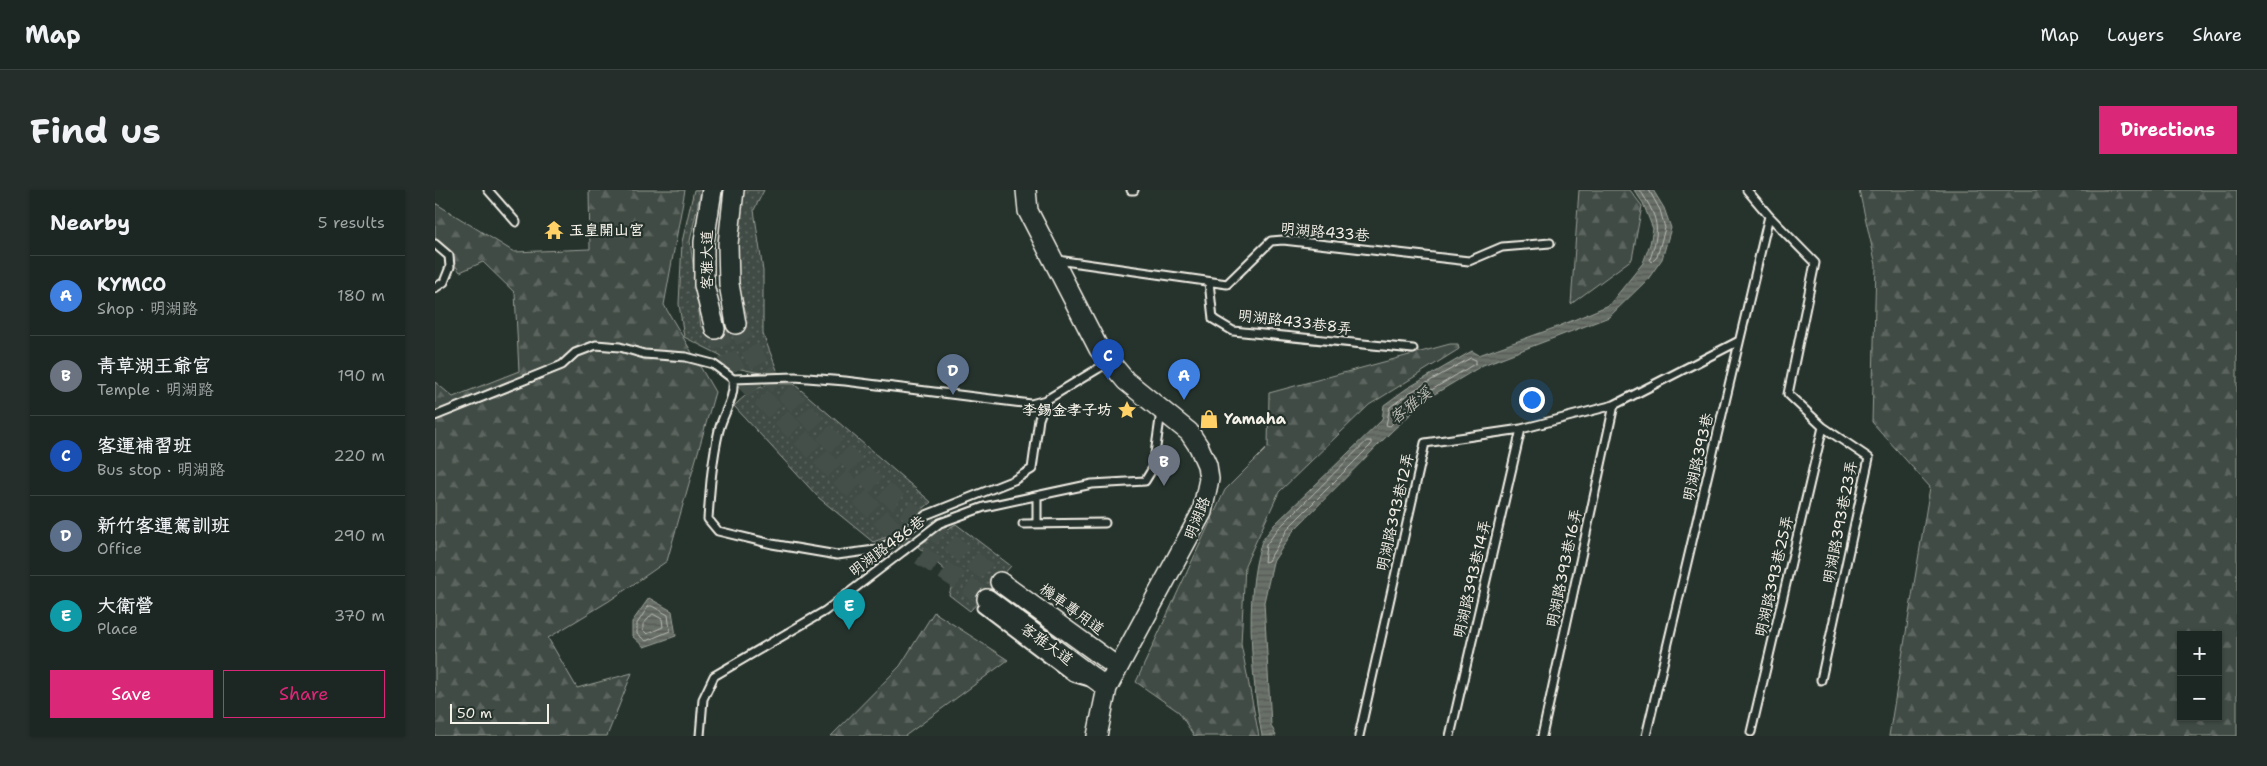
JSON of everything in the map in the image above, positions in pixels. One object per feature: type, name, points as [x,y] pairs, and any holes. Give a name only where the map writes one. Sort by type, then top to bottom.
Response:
[{"type":"main road","name":"客雅大道","points":[[712,190],[704,242],[704,285],[712,330]]},
{"type":"main road","name":"客雅大道","points":[[734,190],[728,244],[729,284],[739,324]]},
{"type":"main road","name":"明湖路","points":[[1026,190],[1028,210],[1051,259],[1099,349],[1127,381],[1189,432],[1199,447],[1207,465],[1208,490],[1202,512],[1107,688],[1097,736]]},
{"type":"main road","name":"客雅大道","points":[[1003,580],[1117,667]]},
{"type":"main road","name":"客雅大道","points":[[984,603],[1107,688]]},
{"type":"lane","points":[[487,190],[516,222]]},
{"type":"lane","points":[[707,190],[697,240],[699,288],[712,330]]},
{"type":"lane","points":[[739,324],[733,244],[740,190]]},
{"type":"lane","points":[[1747,190],[1769,216]]},
{"type":"lane","name":"明湖路393巷","points":[[1646,736],[1769,216]]},
{"type":"lane","name":"明湖路393巷23弄","points":[[1769,216],[1815,263],[1788,394],[1823,427],[1869,458],[1821,680]]},
{"type":"lane","name":"明湖路433巷","points":[[1051,259],[1227,284],[1271,241],[1283,240],[1469,261],[1502,247],[1550,243]]},
{"type":"lane","points":[[435,244],[449,256],[450,267],[444,282],[435,288]]},
{"type":"lane","name":"明湖路433巷8弄","points":[[1209,282],[1213,319],[1233,331],[1413,349]]},
{"type":"lane","name":"明湖路393巷12弄","points":[[1359,736],[1425,443],[1521,429],[1614,405],[1739,341]]},
{"type":"lane","points":[[435,416],[562,365],[575,353],[596,345],[620,347],[644,354],[686,357],[713,364],[733,379],[795,377],[1031,404],[1045,400],[1109,362]]},
{"type":"lane","points":[[733,379],[734,391],[720,428],[711,469],[708,519],[718,531],[772,544],[837,555],[875,550],[893,542],[926,515],[1013,480],[1032,469],[1039,419],[1045,400]]},
{"type":"lane","name":"明湖路393巷16弄","points":[[1542,736],[1614,405]]},
{"type":"lane","name":"明湖路486巷","points":[[700,736],[703,699],[714,676],[825,611],[940,523],[984,507],[1092,484],[1145,481],[1153,468],[1161,409]]},
{"type":"lane","name":"明湖路393巷25弄","points":[[1751,732],[1823,427]]},
{"type":"lane","name":"明湖路393巷14弄","points":[[1450,736],[1521,429]]},
{"type":"lane","points":[[1037,496],[1037,523]]},
{"type":"lane","points":[[1023,524],[1105,523]]},
{"type":"green space","points":[[589,190],[685,190],[664,305],[715,392],[667,561],[609,601],[548,638],[577,688],[632,673],[607,736],[435,736],[435,382],[453,397],[519,371],[515,293],[483,262],[460,272],[435,237],[435,203],[514,252],[590,249]]},
{"type":"green space","points":[[694,190],[701,190],[690,241],[701,327],[747,317],[734,269],[739,211],[744,190],[764,190],[754,210],[763,271],[763,334],[777,370],[760,373],[736,368],[720,355],[684,337],[679,304],[682,242]]},
{"type":"green space","points":[[1579,190],[1630,190],[1642,206],[1632,259],[1571,304]]},
{"type":"green space","points":[[1859,190],[2237,190],[2237,736],[1889,736],[1930,487],[1872,422],[1876,265]]},
{"type":"green space","points":[[1450,344],[1458,344],[1459,349],[1369,405],[1279,492],[1245,565],[1241,644],[1259,736],[1194,736],[1179,712],[1136,682],[1225,490],[1268,447],[1269,393]]},
{"type":"green space","points":[[776,384],[794,384],[931,502],[893,535],[873,542],[819,498],[734,406],[748,394],[761,387]]},
{"type":"green space","points":[[956,524],[1011,566],[970,611],[949,595],[954,578],[917,546]]},
{"type":"green space","points":[[934,612],[1008,660],[905,736],[831,736],[900,666]]},
{"type":"water","name":"客雅溪","points":[[1634,190],[1653,190],[1664,208],[1671,228],[1662,259],[1648,279],[1609,317],[1483,365],[1428,398],[1392,431],[1293,531],[1273,562],[1264,602],[1271,725],[1276,736],[1262,736],[1255,691],[1251,614],[1256,565],[1261,544],[1265,537],[1274,525],[1382,420],[1384,405],[1406,389],[1472,351],[1479,355],[1557,327],[1609,305],[1643,263],[1650,244],[1653,229],[1643,203]]},
{"type":"water","points":[[649,598],[672,611],[676,636],[644,647],[632,636],[632,622]]},
{"type":"tunnel","points":[[736,324],[760,366],[870,480],[1000,582]]},
{"type":"tunnel","points":[[715,329],[736,372],[914,551],[987,599]]},
{"type":"place","name":"玉皇開山宮","points":[[554,230]]},
{"type":"place","name":"客運補習班","points":[[1108,380]]},
{"type":"place","name":"新竹客運駕訓班","points":[[953,395]]},
{"type":"place","name":"KYMCO","points":[[1184,400]]},
{"type":"place","name":"李錫金孝子坊","points":[[1127,410]]},
{"type":"place","name":"Yamaha","points":[[1209,419]]},
{"type":"place","name":"青草湖王爺宮","points":[[1164,486]]},
{"type":"place","name":"大衛營","points":[[849,630]]}]
